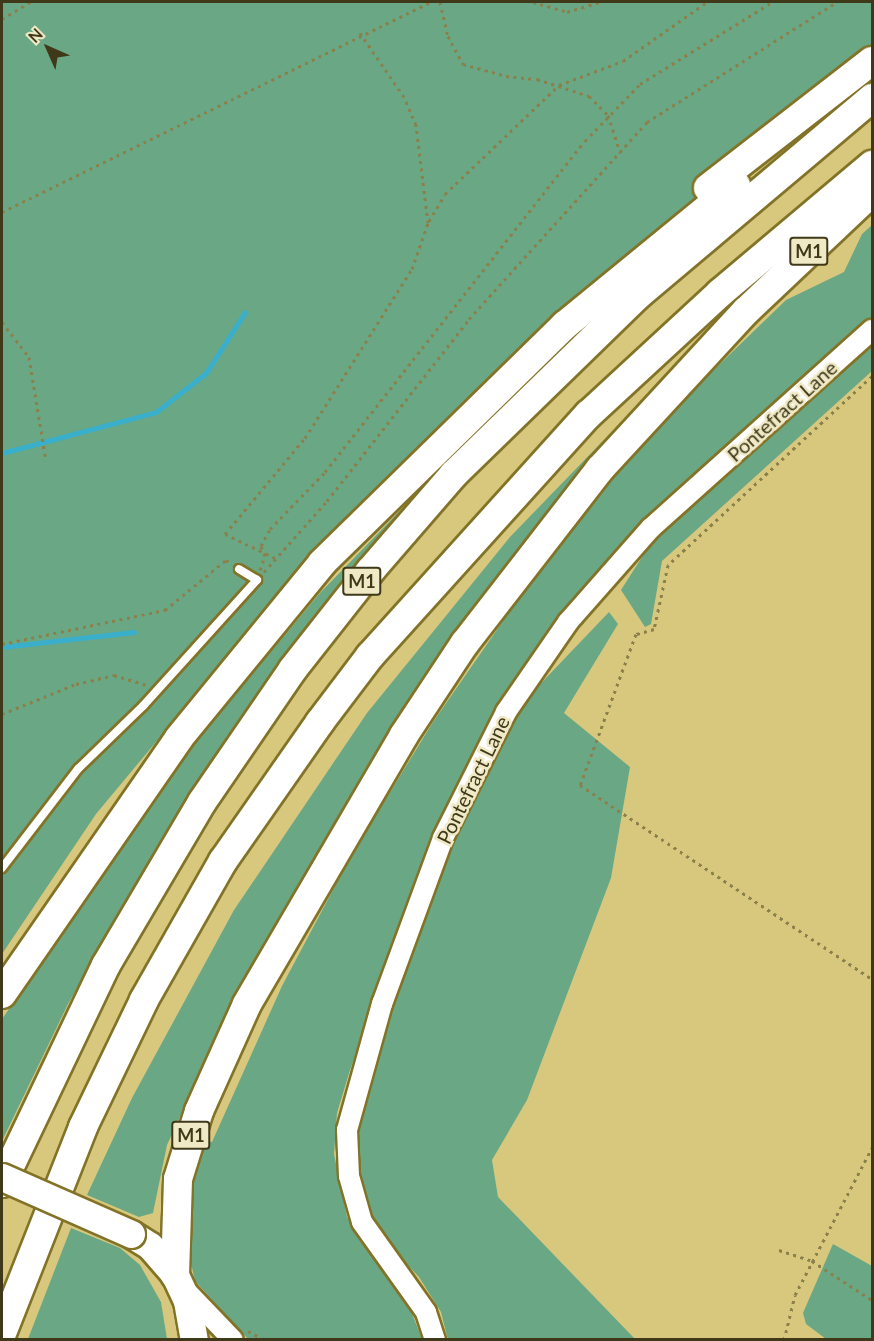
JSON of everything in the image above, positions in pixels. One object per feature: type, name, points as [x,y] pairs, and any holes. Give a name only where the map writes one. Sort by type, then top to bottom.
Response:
[{"type":"highway","name":"M1","points":[[322,563],[330,540],[518,343],[640,237],[873,61]]},
{"type":"highway","name":"M1","points":[[2,994],[179,738],[322,563],[566,325],[873,80]]},
{"type":"highway","name":"M1","points":[[2,1183],[106,965],[202,802],[293,669],[370,571],[454,474],[638,295],[873,98]]},
{"type":"highway","name":"M1","points":[[2,1333],[83,1127],[144,1000],[223,861],[320,723],[370,656],[590,414],[720,292],[873,165]]},
{"type":"highway","name":"M1","points":[[177,1279],[178,1179],[199,1111],[247,1004],[404,735],[479,624],[600,469],[746,311],[873,192]]},
{"type":"highway","points":[[2,1178],[130,1234],[150,1246],[177,1279],[194,1340]]},
{"type":"street","name":"Pontefract Lane","points":[[435,1340],[426,1312],[362,1222],[349,1176],[347,1130],[382,1004],[443,838],[506,712],[568,622],[651,528],[873,330]]},
{"type":"street","points":[[177,1279],[239,1335]]},
{"type":"lane","points":[[2,868],[78,769],[158,690],[257,580],[239,569]]},
{"type":"path","points":[[2,19],[30,2]]},
{"type":"path","points":[[2,212],[195,119],[360,33],[430,2]]},
{"type":"path","points":[[440,2],[448,36],[463,64],[559,85],[589,96],[608,115],[620,153]]},
{"type":"path","points":[[533,2],[567,12],[599,2]]},
{"type":"path","points":[[276,558],[264,556],[225,534],[305,438],[412,269],[428,223],[445,194],[559,85],[623,61],[707,2]]},
{"type":"path","points":[[257,580],[264,556],[261,546],[270,529],[325,472],[423,341],[468,294],[608,115],[640,84],[772,2]]},
{"type":"path","points":[[257,580],[327,501],[469,319],[647,122],[837,2]]},
{"type":"path","points":[[360,33],[404,97],[416,124],[428,223]]},
{"type":"path","points":[[2,322],[29,357],[45,461]]},
{"type":"path","points":[[873,376],[668,565],[654,629],[636,634],[580,785],[873,979]]},
{"type":"path","points":[[2,644],[165,610],[226,560],[239,569]]},
{"type":"path","points":[[2,714],[76,684],[114,675],[132,677],[158,690]]},
{"type":"path","points":[[784,1340],[786,1315],[812,1261],[873,1148]]},
{"type":"path","points":[[779,1250],[812,1261],[873,1300]]},
{"type":"path","points":[[239,1335],[265,1340]]},
{"type":"green space","points":[[2,2],[872,2],[872,62],[599,277],[497,371],[221,664],[96,814],[2,954]]},
{"type":"green space","points":[[872,225],[872,317],[687,482],[591,581],[547,634],[498,706],[436,833],[350,1070],[337,1113],[334,1154],[347,1217],[407,1301],[422,1339],[248,1339],[195,1281],[188,1250],[191,1186],[206,1141],[212,1142],[282,986],[351,856],[433,722],[512,608],[590,507],[664,418],[786,300],[844,272],[862,234]]},
{"type":"green space","points":[[872,340],[872,371],[662,561],[651,624],[645,627],[621,590],[651,543]]},
{"type":"green space","points":[[688,353],[644,407],[232,1004],[167,1145],[153,1213],[139,1217],[87,1195],[132,1098],[234,910],[367,713],[510,537]]},
{"type":"green space","points":[[426,484],[328,600],[177,815],[68,1004],[2,1141],[2,1019],[198,739],[320,593]]},
{"type":"green space","points":[[609,612],[618,624],[564,713],[630,767],[611,878],[527,1100],[492,1160],[498,1197],[635,1339],[448,1340],[441,1312],[419,1277],[378,1234],[359,1195],[354,1112],[449,840],[495,749],[526,699]]},
{"type":"green space","points":[[71,1228],[120,1248],[140,1265],[161,1302],[167,1339],[28,1339]]},
{"type":"green space","points":[[833,1244],[872,1266],[872,1339],[826,1339],[806,1324],[803,1313]]},
{"type":"waterway","points":[[2,453],[156,412],[206,373],[245,312]]},
{"type":"waterway","points":[[2,647],[134,632]]}]
